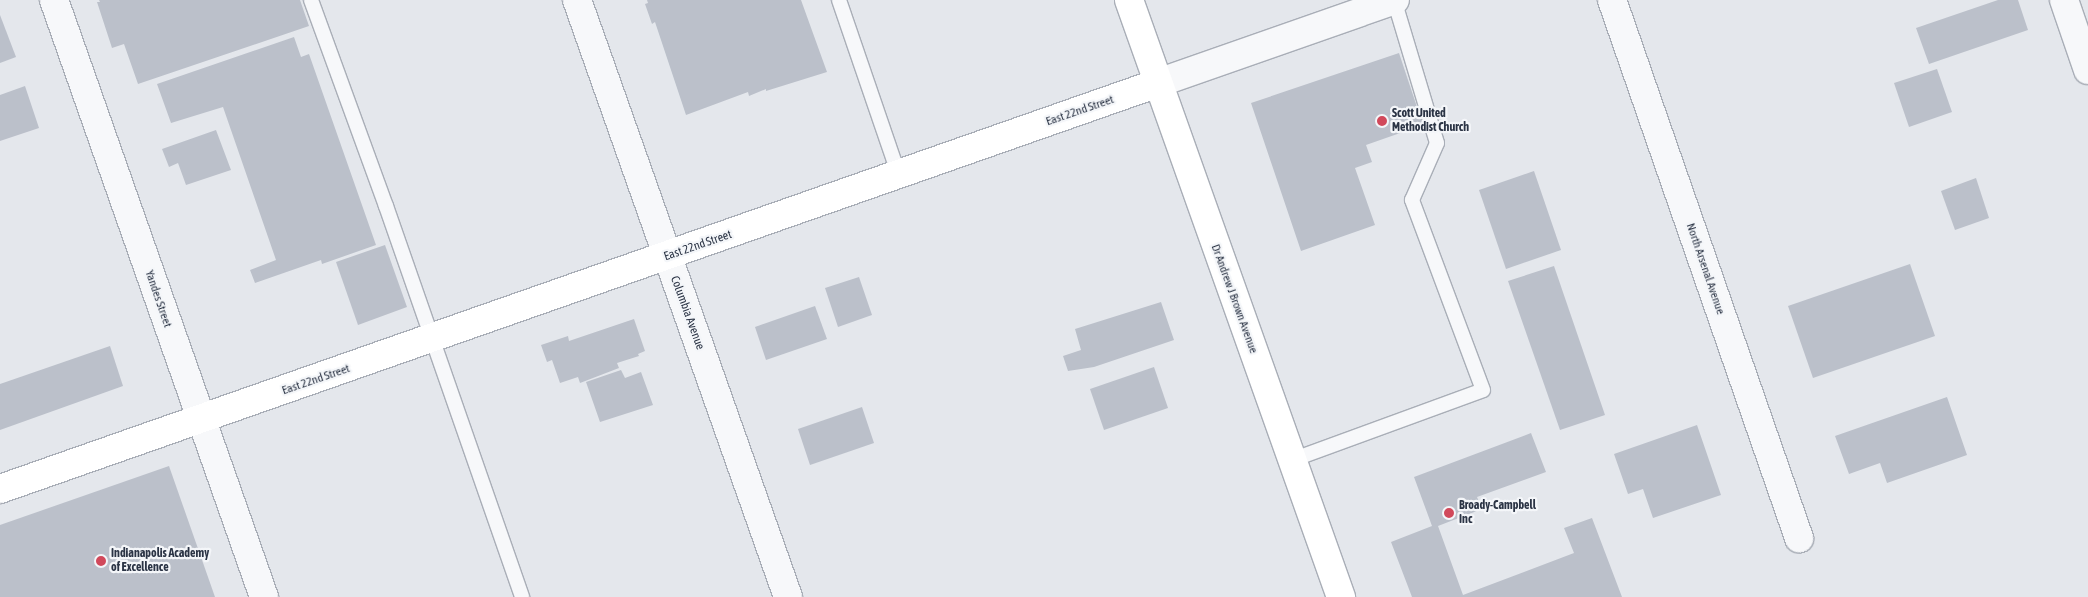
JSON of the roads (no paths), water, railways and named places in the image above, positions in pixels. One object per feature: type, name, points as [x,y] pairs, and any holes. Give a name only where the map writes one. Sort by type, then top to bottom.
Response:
[{"type":"main road","name":"Dr Andrew J Brown Avenue","points":[[1129,0],[1341,597]]},
{"type":"main road","name":"East 22nd Street","points":[[0,489],[667,257],[1158,83]]},
{"type":"street","name":"Yandes Street","points":[[54,0],[264,597]]},
{"type":"street","name":"Columbia Avenue","points":[[577,0],[788,597]]},
{"type":"street","name":"East 22nd Street","points":[[1158,83],[1395,0]]},
{"type":"street","name":"North Arsenal Avenue","points":[[1612,0],[1799,538]]},
{"type":"street","points":[[2064,0],[2088,70]]},
{"type":"lane","points":[[311,0],[522,597]]},
{"type":"lane","points":[[840,0],[899,175]]},
{"type":"lane","points":[[1292,460],[1483,390],[1412,200],[1437,143],[1395,0]]},
{"type":"place","name":"Scott United Methodist Church","points":[[1382,121]]},
{"type":"place","name":"Broady-Campbell Inc","points":[[1449,513]]},
{"type":"place","name":"Indianapolis Academy of Excellence","points":[[101,561]]}]
